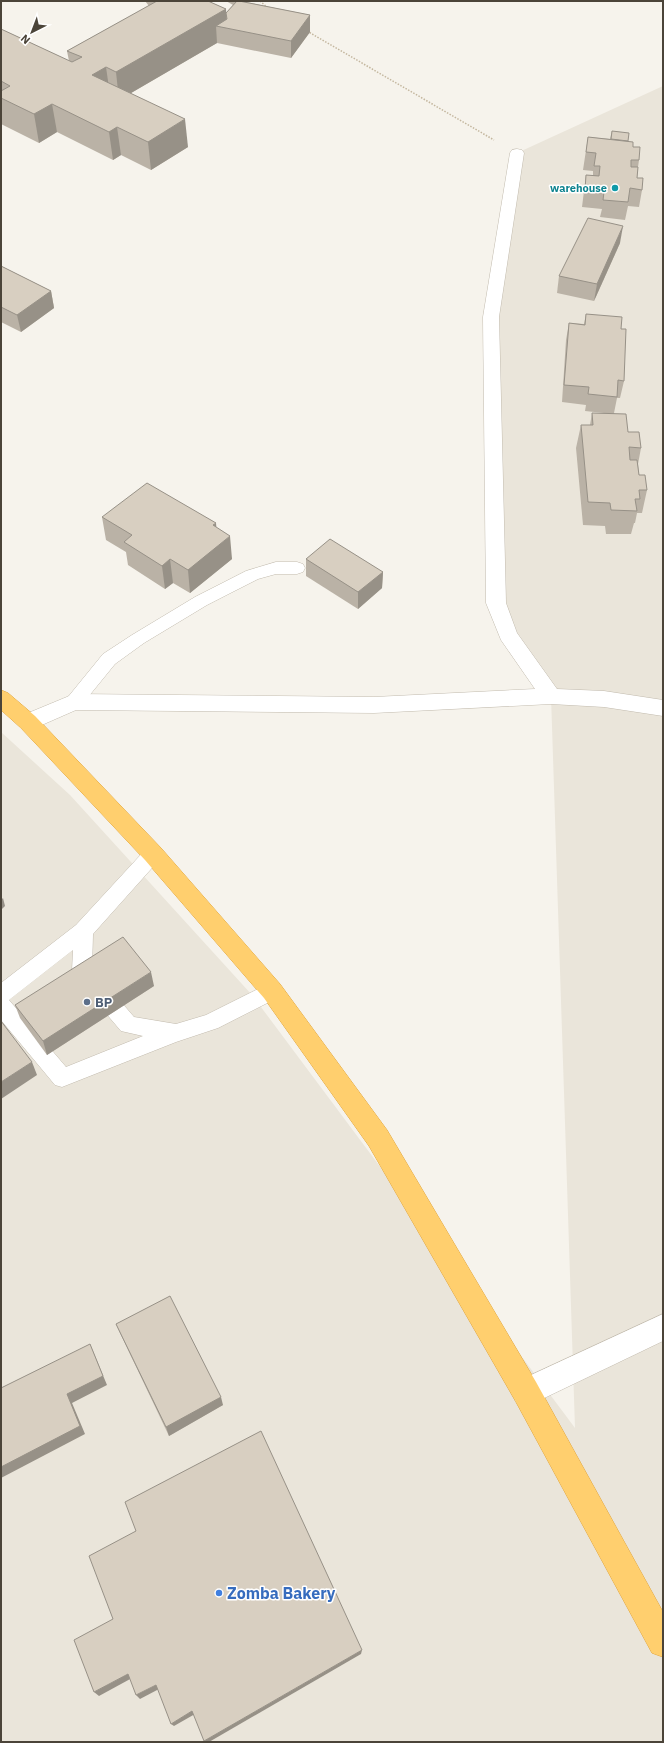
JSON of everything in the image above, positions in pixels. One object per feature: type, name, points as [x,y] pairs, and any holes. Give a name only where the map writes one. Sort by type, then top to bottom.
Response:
[{"type":"highway","points":[[1,698],[28,722],[153,854],[272,991],[378,1138],[526,1392],[663,1642]]},
{"type":"street","points":[[518,153],[491,317],[496,534],[496,603],[508,635],[551,696]]},
{"type":"street","points":[[28,722],[74,702],[374,705],[551,696],[604,700],[663,708]]},
{"type":"street","points":[[526,1392],[663,1327]]},
{"type":"lane","points":[[74,702],[109,659],[138,639],[201,601],[252,575],[276,568],[297,568]]},
{"type":"lane","points":[[1,995],[83,931],[153,854]]},
{"type":"lane","points":[[83,931],[82,971],[128,1025],[176,1032]]},
{"type":"lane","points":[[1,1005],[62,1078],[176,1032],[211,1022],[272,991]]},
{"type":"path","points":[[260,1],[268,7]]},
{"type":"path","points":[[302,28],[396,84],[518,153]]},
{"type":"shaded area","points":[[663,86],[663,1742],[1,1742],[1,732],[70,795],[252,995],[575,1428],[551,696],[502,622],[491,336],[517,153]]},
{"type":"building","points":[[157,1],[208,1],[226,9],[116,72],[106,67],[92,75],[185,119],[148,142],[117,127],[109,132],[52,104],[34,114],[1,98],[1,91],[10,86],[1,81],[1,29],[72,62],[82,57],[67,51]]},
{"type":"building","points":[[237,1],[310,15],[291,41],[216,26],[227,19],[226,13]]},
{"type":"building","points":[[612,131],[629,133],[628,141],[611,139]]},
{"type":"building","points":[[588,137],[633,142],[633,147],[640,147],[639,160],[631,160],[631,167],[638,167],[637,178],[643,178],[642,190],[630,188],[628,202],[603,200],[604,192],[585,190],[586,175],[599,176],[600,166],[594,166],[596,153],[586,152]]},
{"type":"building","points":[[588,218],[623,226],[597,284],[559,276]]},
{"type":"building","points":[[1,266],[51,291],[17,315],[1,307]]},
{"type":"building","points":[[586,314],[622,317],[621,329],[626,329],[624,381],[618,380],[617,397],[588,394],[589,387],[564,385],[569,323],[585,325]]},
{"type":"building","points":[[592,413],[626,414],[628,432],[639,432],[641,448],[629,447],[630,460],[637,460],[639,475],[645,475],[647,490],[639,490],[640,499],[635,499],[637,511],[611,510],[610,503],[588,502],[581,425],[593,425]]},
{"type":"building","points":[[147,483],[216,523],[213,525],[230,536],[188,570],[170,559],[162,566],[124,542],[132,535],[102,517]]},
{"type":"building","points":[[330,539],[383,572],[358,592],[306,559]]},
{"type":"building","name":"BP","points":[[123,937],[151,972],[43,1041],[15,1005]]},
{"type":"building","points":[[1,1021],[32,1062],[1,1082]]},
{"type":"building","points":[[170,1296],[221,1397],[166,1427],[116,1324]]},
{"type":"building","points":[[90,1344],[103,1376],[67,1394],[80,1426],[1,1467],[1,1388]]},
{"type":"building","name":"Zomba Bakery","points":[[261,1431],[362,1650],[204,1741],[192,1711],[171,1724],[156,1685],[136,1695],[128,1674],[94,1692],[74,1640],[113,1619],[89,1556],[136,1531],[125,1502]]},
{"type":"place","name":"warehouse","points":[[615,188]]},
{"type":"place","name":"BP","points":[[87,1002]]},
{"type":"place","name":"Zomba Bakery","points":[[219,1593]]}]
